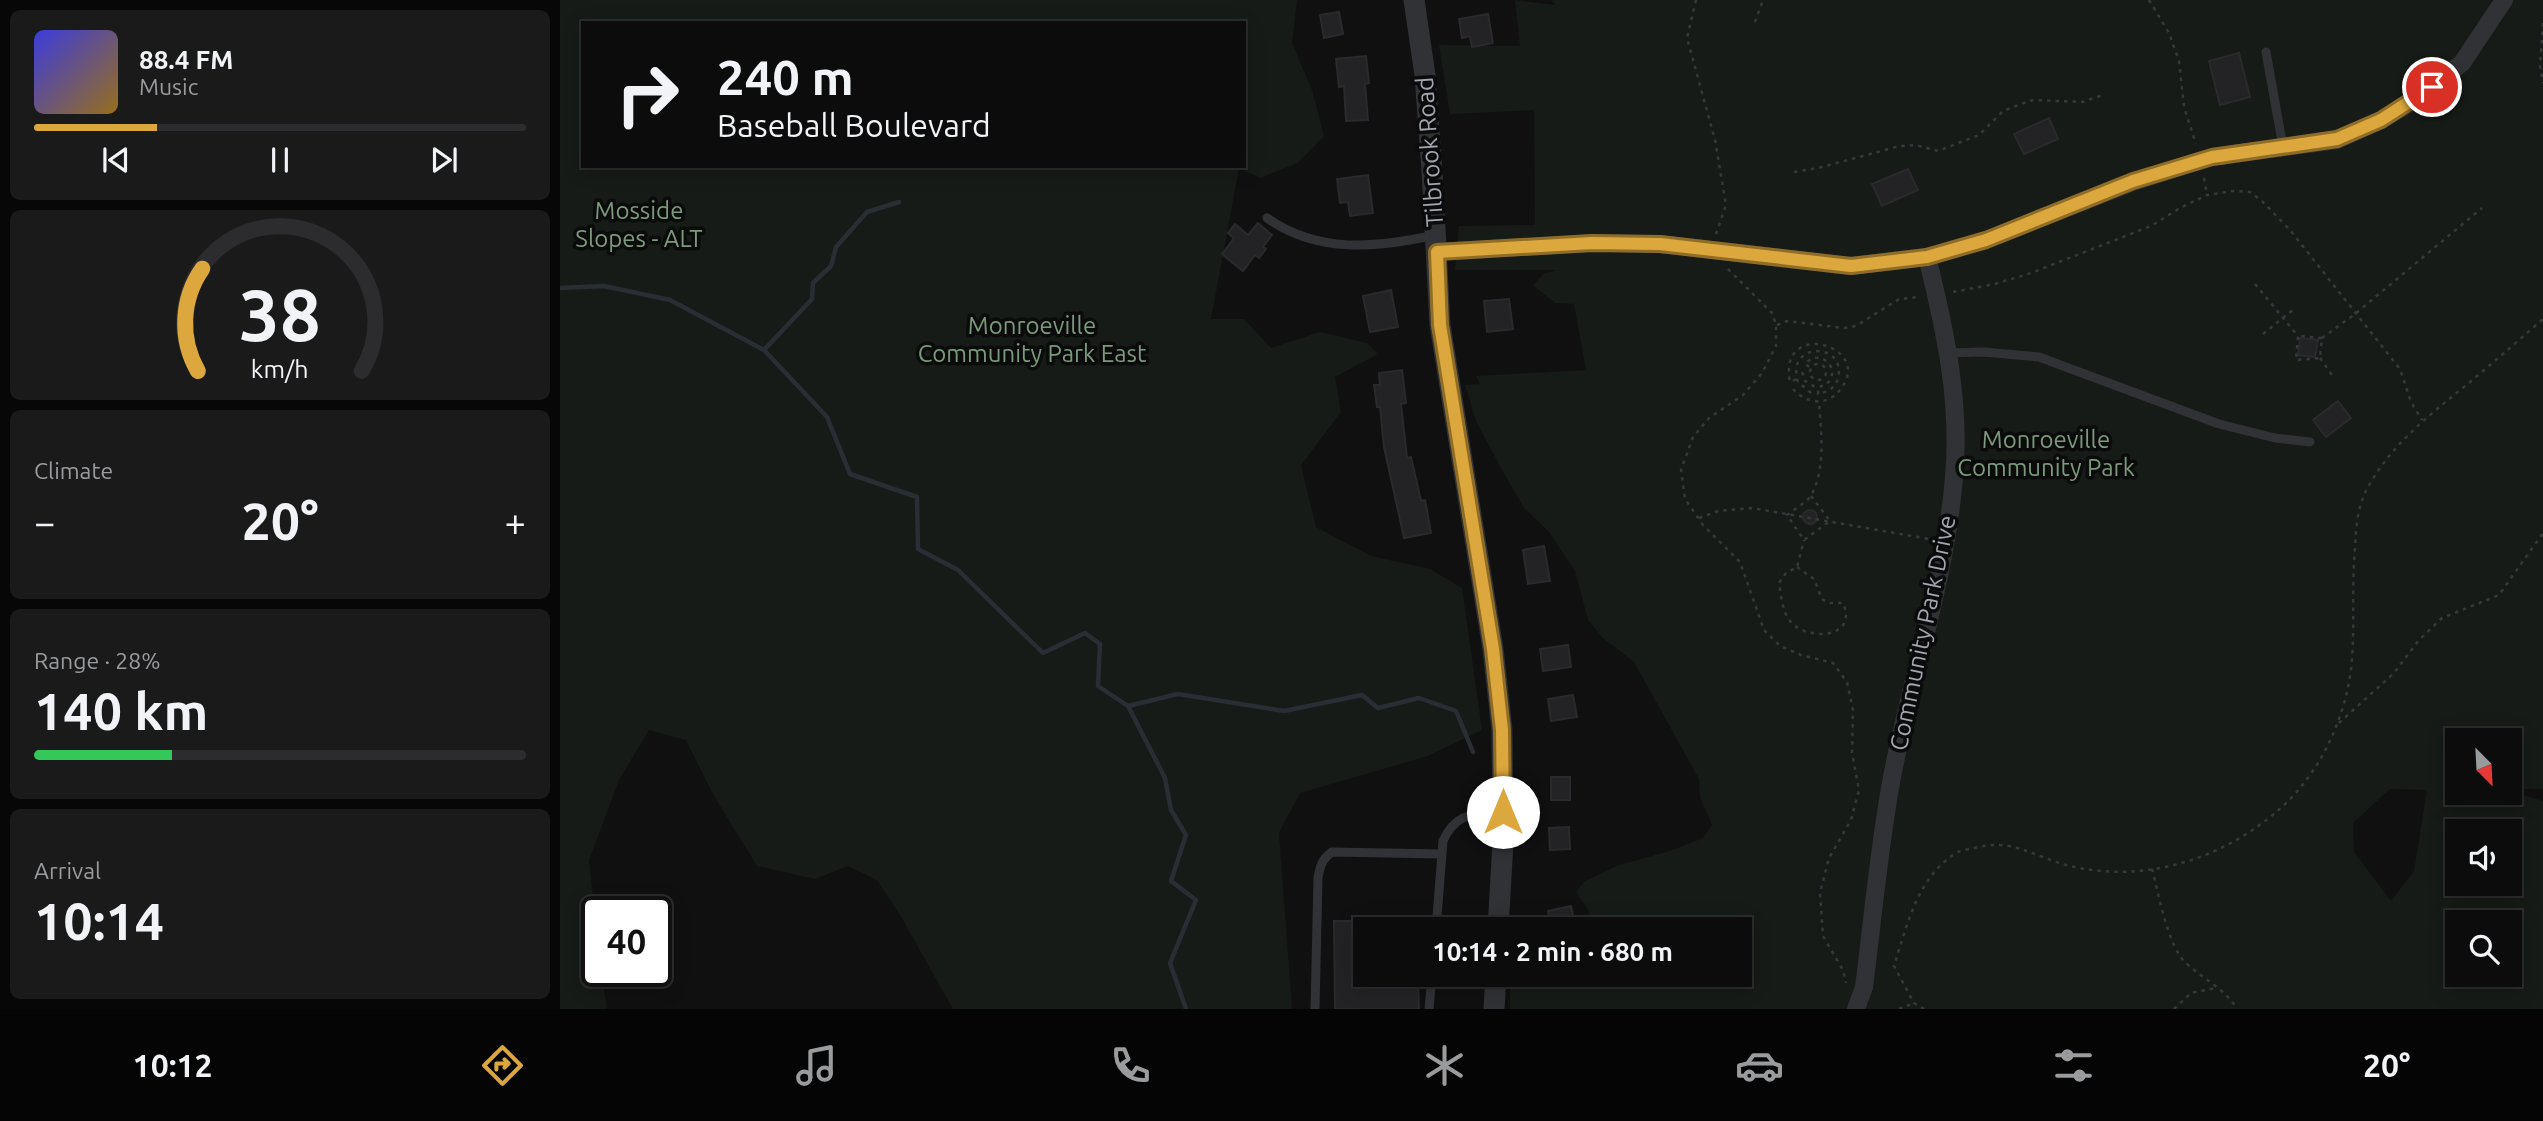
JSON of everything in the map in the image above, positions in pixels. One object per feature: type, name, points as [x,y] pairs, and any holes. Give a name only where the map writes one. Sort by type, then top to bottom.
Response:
[{"type":"street","name":"Tilbrook Road","points":[[1414,0],[1425,75],[1440,325],[1493,649],[1502,730],[1503,812],[1499,917]]},
{"type":"street","points":[[1437,244],[1660,244],[1851,266],[1927,257],[1986,240],[2133,181],[2200,161],[2337,139],[2381,120],[2417,99],[2462,63],[2504,0]]},
{"type":"street","name":"Community Park Drive","points":[[1856,1009],[1864,987],[1892,777],[1946,542],[1955,475],[1954,401],[1948,353],[1927,257]]},
{"type":"street","points":[[1494,1009],[1495,987]]},
{"type":"lane","points":[[2266,52],[2283,147]]},
{"type":"lane","points":[[1267,218],[1282,229],[1321,243],[1437,244]]},
{"type":"lane","points":[[1948,353],[1984,352],[2039,357],[2219,424],[2276,439],[2310,442]]},
{"type":"lane","points":[[1437,917],[1443,841],[1449,828],[1462,817],[1503,812]]},
{"type":"lane","points":[[1315,1009],[1317,915],[1321,865],[1325,857],[1332,852],[1442,854]]},
{"type":"lane","points":[[1429,1008],[1431,987]]},
{"type":"path","points":[[1696,0],[1687,37],[1715,140],[1726,205],[1715,237],[1718,251],[1728,269],[1772,313],[1776,325],[1776,346],[1762,373],[1743,395],[1709,418],[1693,437],[1681,470],[1685,499],[1740,562],[1764,630],[1780,646],[1801,655],[1833,663],[1847,682],[1853,710],[1852,753],[1859,790],[1851,820],[1829,858],[1820,894],[1823,936],[1843,970],[1848,992]]},
{"type":"path","points":[[1755,22],[1763,0]]},
{"type":"path","points":[[2149,0],[2169,33],[2179,61],[2185,107],[2207,195]]},
{"type":"path","points":[[2543,23],[2539,66],[2543,83]]},
{"type":"path","points":[[1794,172],[1900,146],[1916,145],[1938,151],[1979,135],[2003,111],[2021,104],[2033,100],[2082,102],[2103,95]]},
{"type":"path","points":[[1776,325],[1787,321],[1844,328],[1856,326],[1899,299],[1995,284],[2031,274],[2151,226],[2207,195],[2233,191],[2250,192],[2290,230],[2400,369],[2410,402],[2422,421]]},
{"type":"path","points":[[2298,336],[2322,338],[2356,314],[2482,208]]},
{"type":"path","points":[[2255,284],[2298,336],[2296,360],[2320,358]]},
{"type":"path","points":[[2263,334],[2294,309]]},
{"type":"path","points":[[1924,1009],[1914,1003],[1894,966],[1915,902],[1936,870],[1959,852],[1993,843],[2022,848],[2066,864],[2116,873],[2152,869],[2211,854],[2249,835],[2286,804],[2315,768],[2339,723],[2351,670],[2357,519],[2366,491],[2395,447],[2543,319]]},
{"type":"path","points":[[2322,338],[2320,358],[2334,379]]},
{"type":"path","points":[[1793,389],[1805,399],[1819,401],[1837,394],[1846,380],[1845,363],[1836,350],[1821,343],[1805,346],[1792,357],[1788,373],[1790,382],[1797,379]]},
{"type":"path","points":[[1811,393],[1802,388],[1796,369],[1802,357],[1814,351],[1828,353],[1837,362],[1839,376],[1833,388],[1827,392],[1818,394],[1818,387]]},
{"type":"path","points":[[1802,372],[1805,381],[1818,387],[1830,380],[1832,369],[1826,359],[1820,357],[1809,360],[1805,364],[1811,368]]},
{"type":"path","points":[[1814,365],[1822,365],[1825,376],[1814,379],[1811,368],[1814,365]]},
{"type":"path","points":[[1787,515],[1811,496],[1821,453],[1819,401]]},
{"type":"path","points":[[1811,496],[1830,521]]},
{"type":"path","points":[[1699,518],[1718,511],[1752,508],[1946,542]]},
{"type":"path","points":[[1787,515],[1804,540]]},
{"type":"path","points":[[1797,567],[1814,579],[1822,599],[1829,603],[1843,603],[1847,612],[1846,622],[1838,630],[1830,634],[1795,627],[1787,618],[1779,583],[1786,573],[1797,567],[1804,540],[1830,521]]},
{"type":"path","points":[[2339,723],[2394,673],[2419,640],[2442,618],[2499,595],[2543,533]]},
{"type":"path","points":[[2152,869],[2168,929],[2182,959],[2230,996],[2237,1009]]},
{"type":"path","points":[[2174,1009],[2190,993],[2218,988]]},
{"type":"path","points":[[1899,1009],[1914,1003]]},
{"type":"green space","points":[[560,0],[1297,0],[1292,43],[1312,90],[1324,136],[1298,163],[1260,178],[1239,168],[1211,319],[1244,319],[1271,348],[1320,332],[1367,343],[1378,354],[1335,377],[1341,412],[1301,465],[1316,527],[1371,556],[1430,569],[1462,588],[1482,730],[1428,756],[1300,793],[1279,833],[1292,1009],[953,1009],[877,880],[848,866],[815,879],[757,866],[714,796],[686,740],[649,730],[619,780],[589,860],[593,896],[581,896],[581,987],[604,987],[607,1009],[560,1009]]},
{"type":"green space","name":"Monroeville Community Park","points":[[1515,0],[1555,5],[1551,0],[2543,0],[2543,789],[2522,789],[2522,728],[2445,728],[2445,805],[2522,805],[2522,795],[2543,801],[2543,1009],[1510,1009],[1510,987],[1752,987],[1752,917],[1589,917],[1589,911],[1576,892],[1585,881],[1619,865],[1670,851],[1703,838],[1712,825],[1700,797],[1699,779],[1634,662],[1603,638],[1588,620],[1575,571],[1549,532],[1524,508],[1476,421],[1465,385],[1480,384],[1476,376],[1586,370],[1574,304],[1555,303],[1533,285],[1544,274],[1556,270],[1455,270],[1459,226],[1535,225],[1534,110],[1450,114],[1439,45],[1520,46]],"holes":[[[2390,789],[2427,790],[2414,871],[2391,901],[2354,852],[2353,823]]]},
{"type":"building","points":[[1339,12],[1343,34],[1324,38],[1320,15]]},
{"type":"building","points":[[1488,14],[1493,43],[1472,47],[1470,36],[1462,38],[1459,19]]},
{"type":"building","points":[[2239,53],[2250,97],[2220,105],[2209,61]]},
{"type":"building","points":[[1366,56],[1369,83],[1365,84],[1368,120],[1346,121],[1344,86],[1339,87],[1336,59]]},
{"type":"building","points":[[2049,118],[2058,139],[2024,154],[2014,134]]},
{"type":"building","points":[[1908,169],[1918,190],[1882,206],[1872,184]]},
{"type":"building","points":[[1368,175],[1373,213],[1350,216],[1348,202],[1340,203],[1337,179]]},
{"type":"building","points":[[1258,223],[1272,235],[1259,258],[1255,255],[1243,271],[1222,254],[1234,238],[1228,233],[1235,224],[1248,235]]},
{"type":"building","points":[[1391,290],[1398,327],[1370,332],[1363,296]]},
{"type":"building","points":[[1509,299],[1513,329],[1487,332],[1484,301]]},
{"type":"building","points":[[2300,338],[2318,340],[2315,357],[2298,355]]},
{"type":"building","points":[[1402,370],[1406,403],[1401,404],[1407,458],[1411,457],[1421,501],[1425,500],[1431,533],[1404,538],[1384,447],[1380,407],[1377,407],[1374,385],[1380,385],[1379,373]]},
{"type":"building","points":[[2338,401],[2351,418],[2326,437],[2313,420]]},
{"type":"building","points":[[1810,510],[1815,512],[1815,522],[1810,524],[1805,522],[1803,517],[1805,512]]},
{"type":"building","points":[[1544,546],[1550,581],[1528,584],[1523,550]]},
{"type":"building","points":[[1568,645],[1571,667],[1543,671],[1540,649]]},
{"type":"building","points":[[1573,695],[1577,717],[1551,721],[1548,699]]},
{"type":"building","points":[[1551,777],[1570,777],[1570,800],[1551,800]]},
{"type":"building","points":[[1569,827],[1570,849],[1550,850],[1549,828]]},
{"type":"building","points":[[1571,906],[1573,917],[1549,917],[1548,911]]},
{"type":"building","points":[[1334,921],[1353,921],[1353,987],[1418,987],[1419,1009],[1335,1009]]},
{"type":"waterway","points":[[764,350],[812,299],[813,283],[831,266],[836,247],[867,212],[899,202]]},
{"type":"waterway","points":[[560,288],[604,286],[670,300],[764,350],[827,417],[850,474],[917,497],[918,549],[958,570],[1043,653],[1085,633],[1100,644],[1098,686],[1128,706],[1165,778],[1171,810],[1186,835],[1171,881],[1196,900],[1170,963],[1186,1009]]},
{"type":"waterway","points":[[1128,706],[1178,694],[1284,711],[1362,695],[1378,708],[1419,698],[1456,711],[1473,752]]},
{"type":"route","points":[[1503,812],[1502,730],[1493,649],[1440,325],[1437,252],[1592,243],[1660,244],[1851,266],[1927,257],[1986,240],[2133,181],[2212,157],[2337,139],[2381,120],[2432,87]]},
{"type":"park label","name":"Mosside Slopes - ALT","points":[[639,225]]},
{"type":"park label","name":"Monroeville Community Park East","points":[[1032,340]]}]
